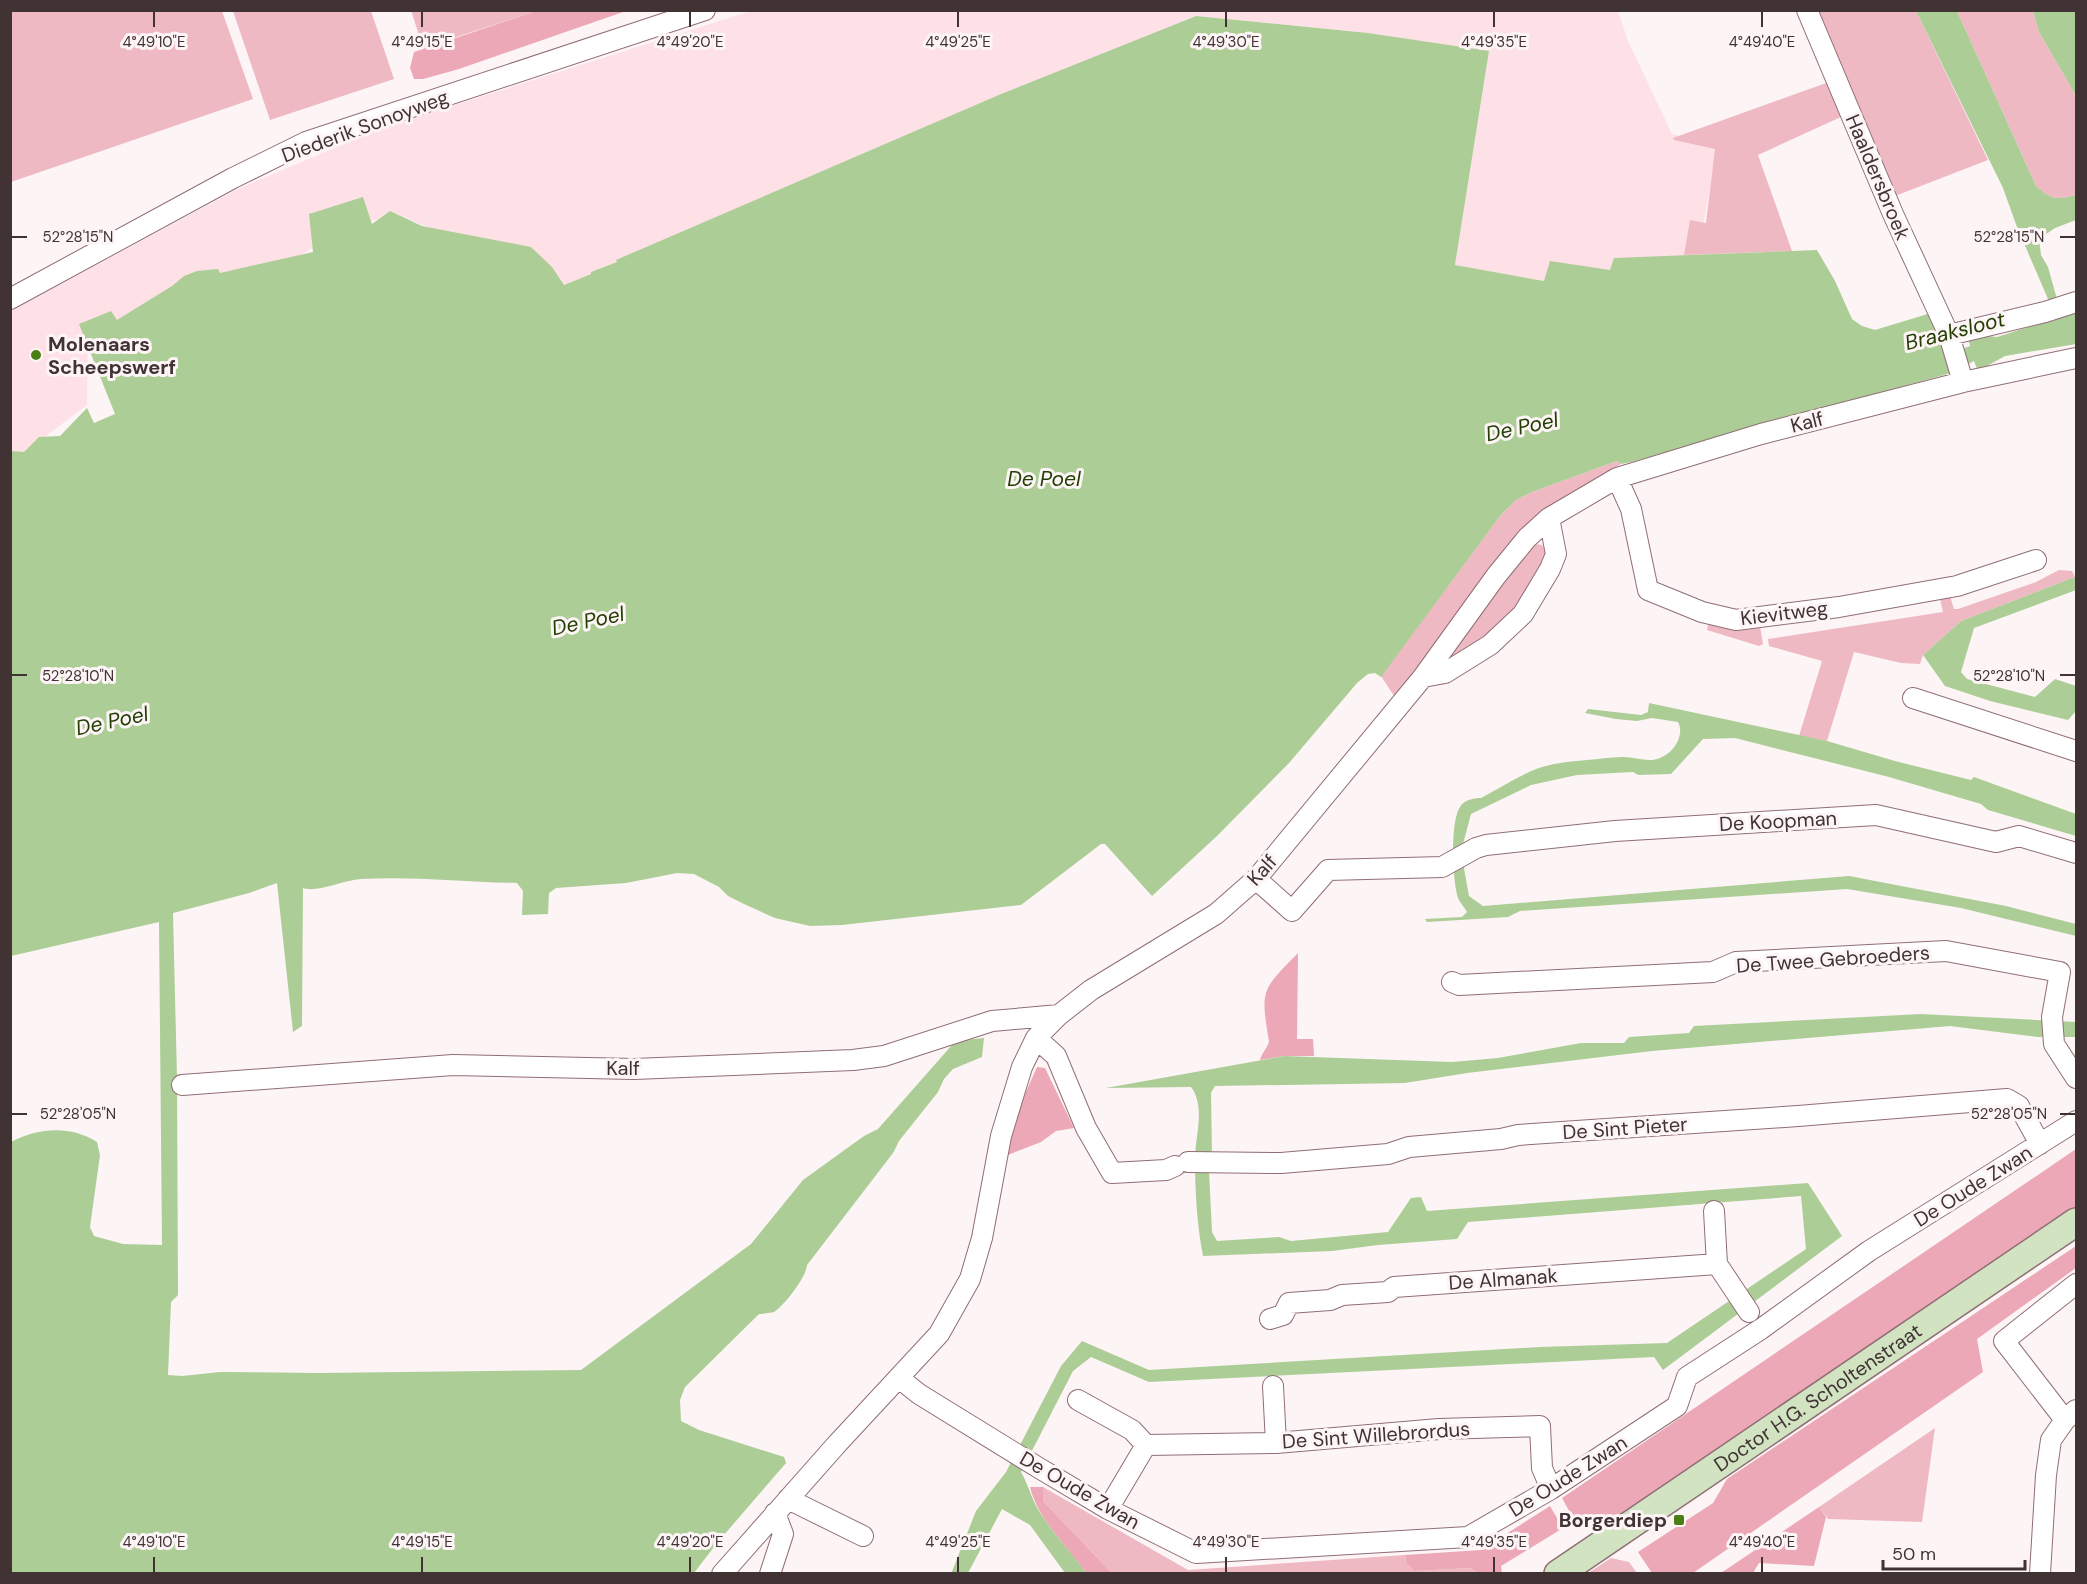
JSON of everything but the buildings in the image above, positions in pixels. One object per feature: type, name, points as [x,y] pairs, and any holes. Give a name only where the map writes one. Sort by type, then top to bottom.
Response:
[{"type":"main road","name":"Doctor H.G. Scholtenstraat","points":[[1558,1574],[2076,1222]]},
{"type":"street","name":"Diederik Sonoyweg","points":[[10,299],[233,178],[306,142],[705,10]]},
{"type":"street","name":"Haaldersbroek","points":[[1807,10],[1893,214],[1950,339],[1962,378]]},
{"type":"street","points":[[1950,339],[2061,307]]},
{"type":"street","name":"Kalf","points":[[722,1574],[781,1506],[939,1334],[970,1279],[982,1238],[1001,1136],[1022,1067],[1036,1038],[1059,1015],[1091,990],[1216,914],[1256,879],[1423,677],[1496,576],[1527,538],[1549,518],[1617,478],[1761,434],[1962,378],[2076,358]]},
{"type":"street","name":"Kievitweg","points":[[1617,478],[1638,535],[1648,590],[1702,612],[1736,620],[1839,607],[1957,586],[2036,560]]},
{"type":"street","points":[[1423,677],[1445,673],[1490,645],[1523,614],[1550,569],[1556,554],[1549,518]]},
{"type":"street","points":[[1913,698],[2076,751]]},
{"type":"street","name":"De Koopman","points":[[1256,879],[1292,911],[1328,870],[1442,867],[1486,845],[1615,831],[1876,815],[1996,842],[2019,836],[2076,853]]},
{"type":"street","name":"De Twee Gebroeders","points":[[1452,982],[1459,985],[1499,984],[1713,972],[1736,962],[1946,951],[2060,972],[2052,1017],[2055,1044],[2076,1078]]},
{"type":"street","name":"Kalf","points":[[182,1085],[453,1065],[634,1069],[853,1060],[884,1056],[992,1021],[1059,1015]]},
{"type":"street","name":"De Sint Pieter","points":[[1036,1038],[1056,1056],[1086,1128],[1112,1173],[1166,1170],[1181,1164],[1281,1163],[1388,1154],[1409,1147],[1500,1139],[1518,1135],[2007,1100],[2019,1106],[2040,1144]]},
{"type":"street","name":"De Oude Zwan","points":[[899,1378],[919,1394],[1108,1509],[1196,1553],[1468,1537],[1551,1489],[1677,1406],[1687,1377],[1761,1329],[1869,1251],[2076,1120]]},
{"type":"street","points":[[1714,1211],[1717,1264],[1749,1312]]},
{"type":"street","name":"De Almanak","points":[[1270,1319],[1283,1315],[1289,1303],[1330,1300],[1342,1295],[1388,1292],[1394,1287],[1717,1264]]},
{"type":"street","points":[[2040,1574],[2046,1475],[2051,1440],[2071,1415],[2004,1341],[2076,1284]]},
{"type":"street","points":[[1273,1386],[1276,1443]]},
{"type":"street","points":[[1078,1400],[1132,1430],[1146,1445],[1108,1509]]},
{"type":"street","name":"De Sint Willebrordus","points":[[1146,1445],[1276,1443],[1439,1429],[1540,1426],[1542,1468],[1551,1489]]},
{"type":"street","points":[[770,1574],[783,1534],[781,1506],[863,1536]]},
{"type":"shaded area","points":[[411,10],[536,11],[423,48]]},
{"type":"shaded area","points":[[10,11],[222,11],[253,99],[11,182]]},
{"type":"shaded area","points":[[233,11],[371,11],[394,79],[270,120]]},
{"type":"shaded area","points":[[536,11],[626,11],[459,69],[423,79],[414,79],[410,68],[414,52]]},
{"type":"shaded area","points":[[751,11],[1618,11],[1628,41],[1672,134],[1717,147],[1690,302],[1544,281],[1455,265],[1489,52],[1368,33],[1196,16],[1001,94],[563,285],[390,211],[376,220],[347,224],[300,256],[88,336],[87,405],[11,462],[11,311],[240,188],[382,128]]},
{"type":"shaded area","points":[[1814,11],[1916,11],[1988,160],[1895,196]]},
{"type":"shaded area","points":[[1957,11],[2033,11],[2039,32],[2076,96],[2076,195],[2054,198],[2036,186]]},
{"type":"shaded area","points":[[1829,82],[1843,116],[1758,155],[1792,251],[1684,255],[1690,220],[1706,223],[1715,149],[1673,138]]},
{"type":"shaded area","points":[[1617,461],[1621,464],[1585,487],[1396,699],[1381,676],[1500,516],[1516,500],[1532,492]]},
{"type":"shaded area","points":[[1535,544],[1542,545],[1549,555],[1513,612],[1479,644],[1437,665],[1526,547]]},
{"type":"shaded area","points":[[2059,570],[2072,571],[2075,577],[1961,621],[1923,655],[1920,664],[1901,663],[1854,652],[1827,741],[1799,736],[1822,661],[1769,646],[1768,639],[1943,612],[1940,599],[1950,596],[1954,609],[1958,609],[2036,582]]},
{"type":"shaded area","points":[[1709,621],[1760,626],[1763,644],[1759,646],[1707,630]]},
{"type":"shaded area","points":[[1298,953],[1297,1039],[1313,1039],[1314,1056],[1284,1056],[1260,1060],[1269,1041],[1265,1011],[1267,991],[1277,975]]},
{"type":"shaded area","points":[[1037,1067],[1045,1068],[1074,1128],[1056,1131],[1041,1142],[1008,1155],[1017,1112]]},
{"type":"shaded area","points":[[2076,1149],[2076,1207],[1611,1524],[1578,1527],[1562,1498]]},
{"type":"shaded area","points":[[2076,1246],[2076,1268],[1977,1339],[1983,1372],[1693,1573],[1652,1573],[1638,1552],[1713,1503],[1727,1479]]},
{"type":"shaded area","points":[[1935,1428],[1922,1522],[1828,1519],[1819,1507]]},
{"type":"shaded area","points":[[1030,1487],[1043,1487],[1043,1501],[1112,1573],[1086,1573],[1046,1522]]},
{"type":"shaded area","points":[[1043,1487],[1188,1570],[1405,1555],[1406,1563],[1414,1571],[1471,1568],[1478,1573],[1112,1573],[1043,1501]]},
{"type":"shaded area","points":[[1550,1506],[1563,1528],[1501,1566],[1502,1573],[1478,1573],[1471,1568],[1414,1571],[1406,1563],[1405,1555],[1481,1550]]},
{"type":"shaded area","points":[[1819,1507],[1826,1517],[1814,1566],[1759,1563],[1753,1573],[1721,1573]]},
{"type":"shaded area","points":[[1611,1558],[1629,1562],[1637,1573],[1588,1573]]},
{"type":"water","name":"De Poel","points":[[1916,11],[1957,11],[2036,186],[2054,198],[2076,195],[2076,220],[2055,228],[2039,239],[2041,255],[2048,267],[2062,317],[2076,312],[2076,344],[2005,356],[1977,369],[1974,361],[1951,373],[1631,462],[1621,464],[1617,461],[1516,500],[1500,516],[1381,677],[1375,673],[1368,674],[1357,683],[1289,763],[1217,836],[1152,896],[1105,844],[1101,844],[1021,905],[842,925],[810,926],[775,918],[728,896],[719,887],[694,874],[677,873],[626,883],[556,888],[549,893],[548,914],[522,915],[523,891],[517,883],[380,878],[354,880],[323,888],[303,888],[302,1026],[293,1032],[277,883],[249,893],[173,913],[177,1078],[178,1295],[171,1302],[168,1375],[182,1376],[220,1372],[581,1370],[751,1244],[803,1180],[864,1136],[878,1129],[952,1045],[965,1040],[984,1038],[982,1057],[953,1069],[944,1079],[938,1092],[807,1265],[803,1276],[789,1297],[774,1312],[759,1314],[685,1387],[680,1400],[681,1421],[699,1430],[784,1457],[786,1463],[694,1573],[11,1574],[11,1142],[21,1137],[54,1130],[76,1133],[97,1142],[100,1155],[90,1227],[94,1236],[123,1244],[162,1245],[159,922],[11,956],[11,451],[24,452],[39,437],[60,436],[87,408],[94,423],[115,414],[79,324],[111,311],[117,320],[184,276],[197,271],[218,269],[220,273],[313,252],[309,214],[363,197],[372,224],[390,211],[422,226],[531,247],[552,267],[564,285],[617,262],[616,260],[1001,94],[1196,16],[1368,33],[1489,51],[1455,265],[1544,281],[1550,261],[1610,270],[1614,258],[1817,250],[1835,281],[1852,319],[1862,326],[1875,330],[1931,313],[1962,349],[1970,346],[1968,338],[1978,335],[1997,337],[2054,319],[2054,313],[2003,188]]},
{"type":"water","points":[[2033,11],[2076,11],[2076,96],[2039,32]]},
{"type":"water","points":[[2075,577],[2076,590],[1974,628],[1961,672],[1967,679],[2035,697],[2055,679],[2076,686],[2076,711],[2068,720],[1990,701],[1945,686],[1923,655],[1961,621]]},
{"type":"water","points":[[1649,703],[1827,741],[1971,780],[1974,777],[2076,814],[2076,836],[1988,810],[1981,804],[1889,777],[1735,738],[1703,739],[1671,774],[1638,775],[1633,772],[1577,775],[1531,785],[1471,814],[1463,844],[1463,863],[1469,896],[1483,906],[1849,876],[2006,906],[2076,924],[2076,936],[1961,908],[1847,889],[1520,911],[1508,917],[1427,922],[1425,919],[1462,917],[1467,912],[1457,892],[1453,839],[1457,814],[1464,803],[1481,798],[1527,773],[1547,766],[1616,757],[1653,760],[1665,756],[1674,748],[1679,738],[1678,722],[1652,718],[1637,721],[1616,719],[1585,713],[1588,709],[1641,715],[1648,712]]},
{"type":"water","points":[[1921,1014],[2076,1022],[2076,1037],[2038,1037],[1950,1026],[1652,1051],[1467,1073],[1405,1083],[1215,1086],[1211,1093],[1212,1158],[1209,1171],[1212,1232],[1217,1241],[1279,1237],[1291,1241],[1388,1232],[1411,1198],[1421,1197],[1427,1211],[1808,1183],[1842,1236],[1663,1370],[1654,1357],[1149,1382],[1091,1357],[1073,1371],[1021,1472],[1041,1514],[1086,1573],[1065,1573],[1030,1525],[1002,1509],[968,1573],[951,1574],[976,1511],[1006,1472],[1061,1366],[1082,1341],[1149,1370],[1539,1347],[1667,1343],[1806,1249],[1801,1196],[1468,1222],[1457,1239],[1332,1251],[1203,1256],[1195,1183],[1199,1113],[1198,1103],[1191,1087],[1106,1088],[1284,1056],[1452,1062],[1498,1058],[1581,1043],[1624,1043],[1629,1037],[1689,1033],[1694,1026]]},
{"type":"place","name":"Molenaars Scheepswerf","points":[[36,355]]},
{"type":"place","name":"Borgerdiep","points":[[1679,1520]]},
{"type":"water label","name":"Braaksloot","points":[[1955,331]]}]
